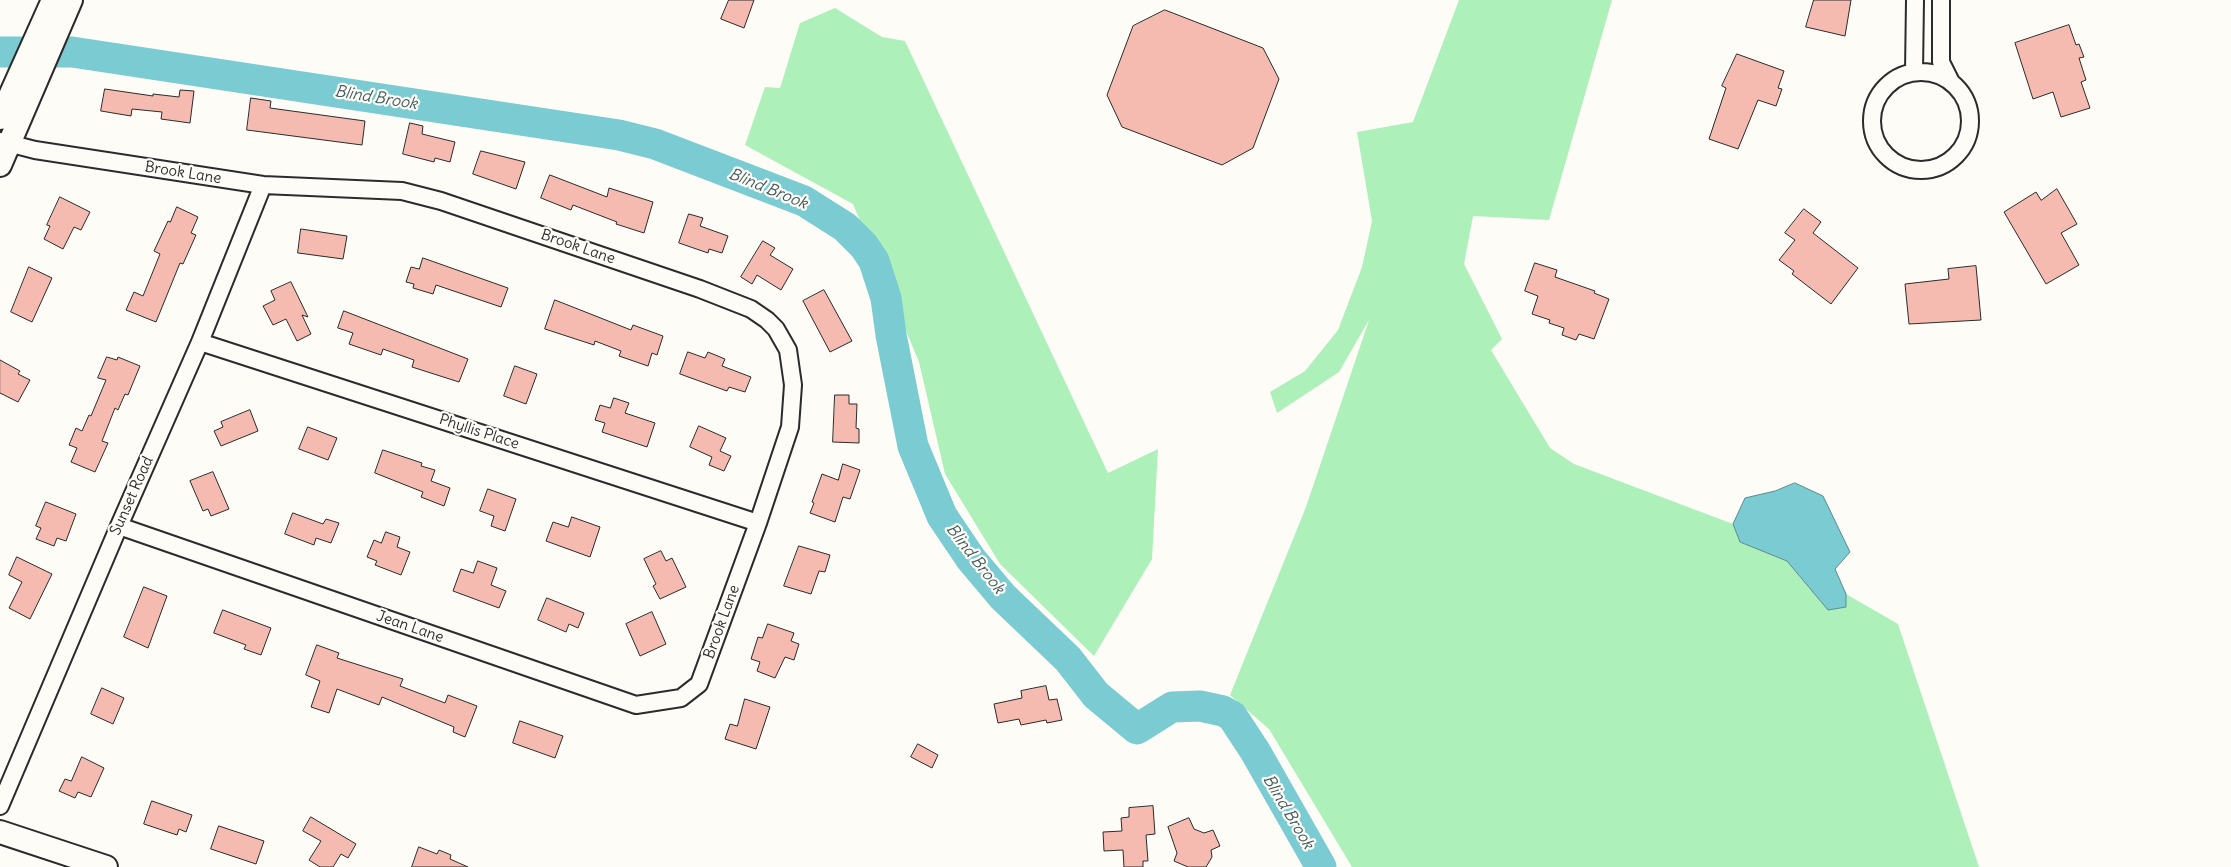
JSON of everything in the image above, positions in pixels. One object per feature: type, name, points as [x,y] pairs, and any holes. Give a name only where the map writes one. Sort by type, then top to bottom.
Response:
[{"type":"main road","points":[[52,0],[53,22]]},
{"type":"main road","points":[[0,165],[5,142],[28,78],[53,22],[71,0]]},
{"type":"main road","points":[[0,118],[28,78]]},
{"type":"main road","points":[[0,832],[106,867]]},
{"type":"street","points":[[1914,72],[1915,0]]},
{"type":"street","points":[[1941,0],[1941,62],[1950,80],[1965,98],[1970,114],[1969,133],[1962,149],[1950,161],[1930,170],[1912,170],[1896,164],[1883,152],[1874,137],[1872,120],[1875,102],[1885,88],[1898,77],[1914,72],[1935,73],[1950,80]]},
{"type":"street","name":"Brook Lane","points":[[5,142],[35,150],[264,185],[402,191],[441,201],[700,288],[751,309],[767,320],[776,329],[788,350],[793,385],[790,427],[758,523],[699,684]]},
{"type":"street","name":"Sunset Road","points":[[0,806],[119,526],[200,342],[264,185]]},
{"type":"street","name":"Phyllis Place","points":[[200,342],[758,523]]},
{"type":"street","name":"Jean Lane","points":[[119,526],[636,705],[681,698],[699,684]]},
{"type":"green space","points":[[1459,0],[1612,0],[1549,220],[1473,216],[1464,264],[1502,339],[1491,350],[1550,448],[1574,464],[1733,524],[1740,542],[1787,561],[1828,610],[1846,607],[1846,594],[1898,624],[1979,867],[1352,867],[1269,729],[1230,695],[1306,507],[1369,320],[1339,372],[1277,413],[1270,392],[1305,371],[1338,330],[1362,267],[1372,221],[1357,132],[1413,122]]},
{"type":"green space","points":[[835,8],[882,37],[905,41],[1108,473],[1158,449],[1152,559],[1094,656],[1000,564],[945,474],[919,362],[853,204],[745,145],[765,87],[780,88],[800,23]]},
{"type":"water","points":[[1795,483],[1823,496],[1850,552],[1835,569],[1846,594],[1846,607],[1828,610],[1787,561],[1740,542],[1733,524],[1745,498],[1775,491]]},
{"type":"building","points":[[729,0],[754,0],[744,28],[721,19]]},
{"type":"building","points":[[1814,0],[1851,0],[1845,36],[1806,27]]},
{"type":"building","points":[[1165,10],[1263,48],[1279,79],[1253,148],[1222,165],[1122,127],[1107,95],[1133,26]]},
{"type":"building","points":[[2069,25],[2076,45],[2079,44],[2084,57],[2079,58],[2086,80],[2081,82],[2090,108],[2061,117],[2053,92],[2033,99],[2015,43]]},
{"type":"building","points":[[1737,54],[1784,71],[1778,88],[1782,89],[1776,106],[1758,100],[1738,149],[1709,139],[1726,88],[1722,86]]},
{"type":"building","points":[[105,89],[153,96],[153,94],[179,97],[180,90],[194,91],[190,123],[161,119],[162,112],[132,109],[131,116],[101,111]]},
{"type":"building","points":[[251,98],[271,101],[270,108],[365,121],[362,145],[247,130]]},
{"type":"building","points":[[410,123],[423,126],[422,134],[455,142],[450,162],[435,158],[434,162],[403,154]]},
{"type":"building","points":[[481,151],[525,162],[516,189],[473,174]]},
{"type":"building","points":[[550,175],[607,197],[609,188],[653,202],[644,233],[616,224],[617,222],[573,205],[571,210],[541,198]]},
{"type":"building","points":[[2057,189],[2077,224],[2061,233],[2079,265],[2046,284],[2004,212],[2036,192],[2041,200]]},
{"type":"building","points":[[60,197],[90,212],[81,230],[74,227],[63,249],[44,239],[50,226],[47,225]]},
{"type":"building","points":[[177,207],[198,217],[191,233],[196,235],[183,264],[180,263],[156,322],[126,310],[134,292],[143,296],[160,254],[154,251]]},
{"type":"building","points":[[1804,209],[1821,222],[1813,233],[1858,268],[1831,304],[1792,274],[1794,271],[1779,260],[1795,240],[1785,233]]},
{"type":"building","points":[[689,214],[703,218],[700,226],[728,236],[722,253],[709,249],[708,253],[679,243]]},
{"type":"building","points":[[301,229],[347,236],[343,259],[298,253]]},
{"type":"building","points":[[763,241],[775,248],[770,255],[793,269],[781,290],[757,275],[752,284],[741,277]]},
{"type":"building","points":[[423,258],[508,288],[501,307],[436,285],[433,294],[413,288],[414,284],[406,282],[411,267],[419,269]]},
{"type":"building","points":[[1535,263],[1557,270],[1555,277],[1595,291],[1594,293],[1609,299],[1594,339],[1579,334],[1576,340],[1562,335],[1564,328],[1549,323],[1550,320],[1532,314],[1538,296],[1525,291]]},
{"type":"building","points":[[1976,266],[1981,320],[1909,324],[1905,284],[1949,279],[1948,269]]},
{"type":"building","points":[[29,267],[52,278],[32,322],[11,312]]},
{"type":"building","points":[[291,282],[308,317],[302,315],[311,334],[297,341],[286,319],[273,325],[263,306],[275,300],[271,291]]},
{"type":"building","points":[[824,290],[852,341],[830,352],[803,301]]},
{"type":"building","points":[[555,300],[631,330],[633,325],[663,336],[657,355],[652,353],[648,366],[619,356],[621,351],[595,341],[594,345],[545,329]]},
{"type":"building","points":[[344,311],[468,359],[459,382],[412,367],[414,360],[383,349],[381,355],[349,344],[353,333],[338,328]]},
{"type":"building","points":[[688,352],[705,358],[708,352],[725,359],[722,366],[751,377],[745,392],[729,387],[727,391],[680,374]]},
{"type":"building","points":[[107,357],[117,360],[118,357],[140,366],[128,395],[125,394],[118,410],[115,408],[102,441],[108,443],[95,472],[71,462],[77,448],[69,445],[76,428],[82,431],[89,415],[91,416],[106,380],[98,378]]},
{"type":"building","points":[[0,360],[20,371],[18,374],[30,380],[18,402],[0,393]]},
{"type":"building","points":[[515,366],[537,374],[526,404],[504,396]]},
{"type":"building","points":[[835,395],[849,395],[849,404],[857,404],[856,428],[859,429],[859,443],[833,442]]},
{"type":"building","points":[[614,398],[629,403],[625,413],[655,423],[647,447],[602,432],[605,423],[595,420],[600,405],[610,408]]},
{"type":"building","points":[[250,410],[258,431],[221,446],[214,431],[223,427],[221,422]]},
{"type":"building","points":[[699,426],[726,438],[720,451],[731,456],[724,471],[709,465],[712,457],[690,447]]},
{"type":"building","points":[[308,427],[337,438],[328,460],[299,449]]},
{"type":"building","points":[[383,450],[422,463],[421,466],[435,470],[431,481],[450,488],[444,506],[421,497],[423,492],[375,473]]},
{"type":"building","points":[[843,464],[860,470],[850,499],[843,497],[835,522],[810,513],[822,474],[838,480]]},
{"type":"building","points":[[213,472],[229,509],[211,516],[208,509],[203,511],[190,481]]},
{"type":"building","points":[[488,489],[516,499],[505,531],[491,526],[494,516],[480,511]]},
{"type":"building","points":[[46,502],[76,514],[66,541],[57,538],[54,546],[36,539],[41,528],[36,526]]},
{"type":"building","points":[[293,513],[323,524],[326,519],[339,523],[331,543],[316,538],[314,545],[285,534]]},
{"type":"building","points":[[572,517],[600,527],[590,557],[546,541],[553,522],[568,527]]},
{"type":"building","points":[[386,532],[400,537],[397,547],[410,552],[401,575],[375,565],[377,561],[367,557],[374,540],[381,543]]},
{"type":"building","points":[[799,546],[830,555],[825,572],[819,571],[811,594],[784,586]]},
{"type":"building","points":[[661,551],[666,561],[672,558],[686,587],[660,599],[653,586],[656,584],[644,559]]},
{"type":"building","points":[[17,557],[52,574],[30,619],[9,608],[22,582],[9,575]]},
{"type":"building","points":[[478,561],[497,568],[491,585],[506,591],[499,608],[453,591],[461,569],[473,573]]},
{"type":"building","points":[[144,587],[167,596],[148,648],[124,637]]},
{"type":"building","points":[[547,598],[584,613],[578,628],[569,624],[566,632],[538,620]]},
{"type":"building","points":[[223,610],[271,628],[261,655],[244,649],[246,645],[214,633]]},
{"type":"building","points":[[652,612],[666,644],[640,656],[626,624]]},
{"type":"building","points":[[768,624],[794,633],[791,641],[799,644],[794,660],[785,657],[775,678],[757,671],[760,662],[751,659],[758,637],[762,638]]},
{"type":"building","points":[[317,645],[339,653],[337,658],[403,679],[400,686],[445,703],[448,695],[477,706],[465,737],[453,732],[454,727],[382,697],[379,705],[337,689],[329,713],[311,707],[320,681],[306,675]]},
{"type":"building","points":[[1046,686],[1049,700],[1057,699],[1062,720],[1047,723],[1046,720],[1021,725],[1019,719],[998,723],[994,704],[1022,698],[1021,691]]},
{"type":"building","points":[[102,688],[124,698],[113,724],[91,714]]},
{"type":"building","points":[[745,699],[770,707],[756,749],[725,739],[730,724],[737,726]]},
{"type":"building","points":[[520,721],[563,736],[555,758],[513,743]]},
{"type":"building","points":[[918,744],[938,755],[932,768],[911,757]]},
{"type":"building","points":[[82,757],[104,768],[91,797],[78,792],[75,798],[59,791],[65,779],[71,781]]},
{"type":"building","points":[[152,801],[192,815],[186,832],[179,829],[177,835],[144,824]]},
{"type":"building","points":[[1153,806],[1155,834],[1146,835],[1148,861],[1143,861],[1143,867],[1124,867],[1123,850],[1104,851],[1103,832],[1122,831],[1121,818],[1129,817],[1129,808]]},
{"type":"building","points":[[311,817],[356,844],[348,858],[341,854],[333,867],[320,867],[309,860],[321,841],[303,831]]},
{"type":"building","points":[[1189,818],[1194,829],[1204,833],[1213,830],[1220,846],[1211,850],[1212,857],[1206,867],[1188,867],[1174,861],[1177,853],[1168,827]]},
{"type":"building","points":[[219,826],[264,841],[256,864],[211,849]]},
{"type":"building","points":[[419,847],[437,854],[439,850],[451,855],[450,859],[468,867],[412,867]]},
{"type":"waterway","name":"Blind Brook","points":[[0,52],[72,52],[619,135],[655,144],[804,201],[845,227],[864,246],[874,261],[886,298],[891,335],[913,446],[942,516],[971,559],[1003,597],[1068,659],[1096,695],[1137,729],[1172,707],[1200,706],[1223,711],[1232,716],[1255,751],[1321,867]]}]
